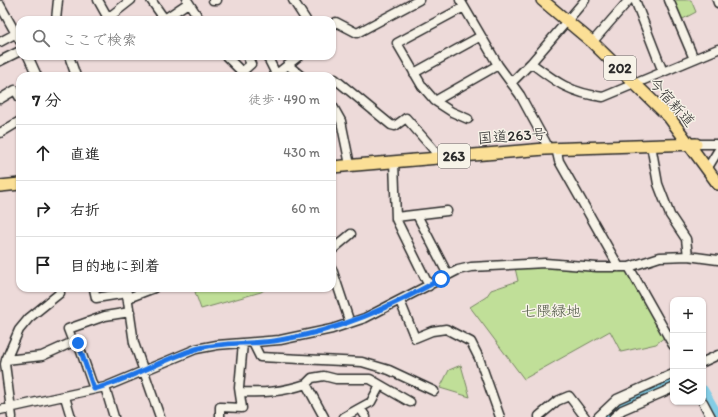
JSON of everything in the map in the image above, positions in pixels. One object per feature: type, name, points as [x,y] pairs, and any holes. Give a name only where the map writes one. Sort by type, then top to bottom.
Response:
[{"type":"highway","name":"今宿新道","points":[[542,0],[595,39],[638,83]]},
{"type":"highway","name":"今宿新道","points":[[551,0],[568,19],[669,112],[692,144]]},
{"type":"highway","name":"国道263号","points":[[336,167],[551,148],[692,144]]},
{"type":"highway","name":"202","points":[[692,144],[718,174]]},
{"type":"highway","name":"202","points":[[692,144],[718,184]]},
{"type":"highway","points":[[0,186],[16,184]]},
{"type":"street","points":[[5,0],[0,4],[16,34]]},
{"type":"street","points":[[56,16],[58,0]]},
{"type":"street","points":[[98,0],[107,16]]},
{"type":"street","points":[[111,16],[131,0]]},
{"type":"street","points":[[151,0],[162,16]]},
{"type":"street","points":[[293,0],[303,16]]},
{"type":"street","points":[[336,22],[357,33],[419,0]]},
{"type":"street","points":[[511,83],[531,63],[585,0]]},
{"type":"street","points":[[595,39],[629,0]]},
{"type":"street","points":[[634,0],[663,72]]},
{"type":"street","points":[[669,0],[694,60]]},
{"type":"street","points":[[170,16],[188,1],[197,16]]},
{"type":"street","points":[[468,119],[452,112],[435,101],[422,86],[397,43],[462,3],[498,65],[520,95],[546,143],[560,161],[619,267]]},
{"type":"street","points":[[0,13],[16,41]]},
{"type":"street","points":[[0,42],[13,35]]},
{"type":"street","points":[[414,72],[481,36]]},
{"type":"street","points":[[531,63],[560,85],[583,95],[603,97],[718,50]]},
{"type":"street","points":[[0,61],[16,53]]},
{"type":"street","points":[[26,60],[32,72]]},
{"type":"street","points":[[30,60],[35,72]]},
{"type":"street","points":[[70,60],[75,72]]},
{"type":"street","points":[[230,60],[242,72]]},
{"type":"street","points":[[245,72],[251,64],[249,60]]},
{"type":"street","points":[[269,60],[274,72]]},
{"type":"street","points":[[279,72],[295,60]]},
{"type":"street","points":[[435,101],[498,65]]},
{"type":"street","points":[[288,66],[296,72]]},
{"type":"street","points":[[336,80],[391,125],[395,126],[406,118],[434,150],[436,157]]},
{"type":"street","points":[[0,99],[15,90],[16,92]]},
{"type":"street","points":[[336,112],[341,121],[350,165]]},
{"type":"street","points":[[0,133],[16,123]]},
{"type":"street","points":[[692,144],[718,144]]},
{"type":"street","points":[[651,145],[658,184],[670,215],[686,239],[688,256]]},
{"type":"street","points":[[710,164],[718,151]]},
{"type":"street","points":[[394,161],[396,217],[428,286]]},
{"type":"street","points":[[396,217],[448,211]]},
{"type":"street","points":[[417,215],[448,275]]},
{"type":"street","points":[[336,247],[351,234]]},
{"type":"street","points":[[0,410],[65,397],[105,386],[196,349],[280,340],[350,323],[400,301],[458,270],[545,263],[597,267],[629,267],[660,258],[688,256],[718,260]]},
{"type":"street","points":[[629,267],[670,340]]},
{"type":"street","points":[[336,281],[350,323]]},
{"type":"street","points":[[12,417],[4,364],[19,330],[29,318],[60,292]]},
{"type":"street","points":[[95,292],[96,298],[127,293],[134,344],[145,371],[160,417]]},
{"type":"street","points":[[400,301],[415,338],[432,331],[446,329],[471,342],[479,358],[500,417]]},
{"type":"street","points":[[73,342],[68,329],[105,316],[130,312]]},
{"type":"street","points":[[4,364],[42,356],[73,342],[78,343],[94,389]]},
{"type":"street","points":[[241,417],[242,408],[240,392],[243,343]]},
{"type":"street","points":[[253,343],[260,357],[362,362],[389,370],[434,391]]},
{"type":"street","points":[[706,361],[718,355]]},
{"type":"street","points":[[598,417],[617,399],[670,375]]},
{"type":"street","points":[[240,392],[267,394],[286,391],[306,384],[312,378],[324,376],[336,379],[370,379],[410,402]]},
{"type":"street","points":[[306,384],[324,417]]},
{"type":"street","points":[[344,417],[372,402],[380,385]]},
{"type":"street","points":[[105,386],[114,417]]},
{"type":"street","points":[[614,417],[622,410],[670,389]]},
{"type":"street","points":[[540,417],[539,416],[557,401],[569,396],[585,417]]},
{"type":"street","points":[[65,397],[71,417]]},
{"type":"street","points":[[705,405],[711,417]]},
{"type":"street","points":[[220,417],[220,407],[242,408]]},
{"type":"street","points":[[360,408],[366,417]]},
{"type":"green space","points":[[670,0],[691,0],[696,12],[679,21]]},
{"type":"green space","name":"七隈緑地","points":[[544,266],[627,268],[666,336],[656,344],[621,352],[610,331],[524,379],[470,307],[486,297],[491,290],[518,281],[515,268]]},
{"type":"green space","points":[[195,292],[261,292],[201,309]]},
{"type":"green space","points":[[461,365],[470,397],[440,388],[449,370]]},
{"type":"waterway","points":[[607,417],[622,405],[670,384]]},
{"type":"waterway","points":[[706,395],[718,416]]},
{"type":"route","points":[[78,343],[94,389],[145,371],[174,357],[196,349],[217,345],[280,340],[332,329],[365,318],[441,279]]}]
